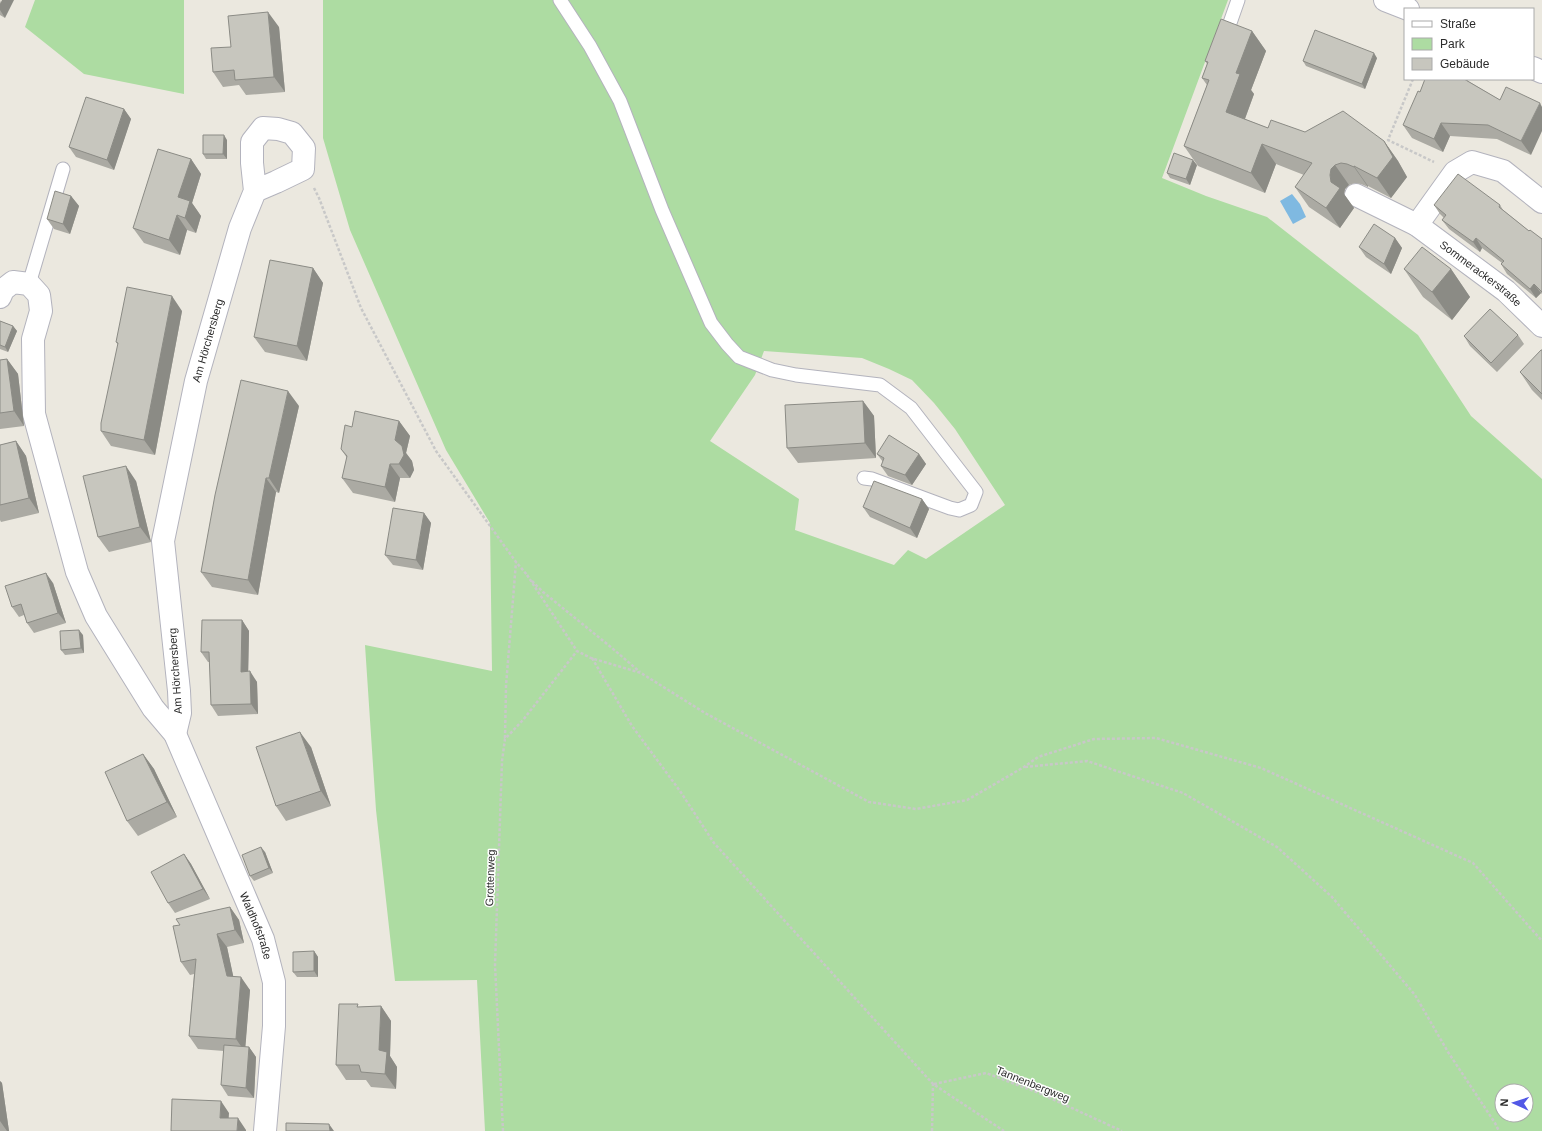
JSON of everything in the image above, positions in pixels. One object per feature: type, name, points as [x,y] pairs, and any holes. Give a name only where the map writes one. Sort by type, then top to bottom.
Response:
[{"type":"street","points":[[1385,0],[1405,8]]},
{"type":"street","name":"Am Hörchersberg","points":[[175,734],[180,713],[179,691],[163,541],[196,381],[240,228],[255,191],[252,163],[252,142],[263,128],[278,129],[292,133],[304,148],[303,169]]},
{"type":"street","points":[[1417,225],[1455,172],[1472,162],[1502,171],[1542,202]]},
{"type":"street","points":[[255,191],[303,169]]},
{"type":"street","name":"Sommerackerstraße","points":[[1356,195],[1417,225],[1506,290],[1542,326]]},
{"type":"street","points":[[0,297],[3,290],[13,282],[29,284]]},
{"type":"street","name":"Am Hörchersberg","points":[[29,284],[39,295],[41,310],[33,339],[34,414],[77,572],[96,616],[153,708],[175,734]]},
{"type":"street","name":"Waldhofstraße","points":[[175,734],[263,939],[274,982],[274,1026],[264,1131]]},
{"type":"lane","points":[[560,0],[590,46],[620,101],[662,210],[711,323],[727,344],[739,358],[772,370],[880,385],[911,408],[976,492],[971,505],[959,510],[872,479],[864,478]]},
{"type":"lane","points":[[1220,51],[1238,0]]},
{"type":"lane","points":[[29,284],[63,169]]},
{"type":"path","points":[[1413,80],[1388,140],[1455,172]]},
{"type":"path","points":[[303,169],[320,198],[361,308],[436,451],[527,575],[543,592],[612,648],[640,673],[705,713],[869,802],[916,809],[967,800],[1024,767],[1038,757],[1094,739],[1156,738],[1261,768],[1473,863],[1542,941]]},
{"type":"path","name":"Grottenweg","points":[[503,1131],[495,965],[502,760],[506,738],[506,686],[516,562]]},
{"type":"path","points":[[527,575],[577,651],[591,658],[640,673]]},
{"type":"path","points":[[506,738],[523,720],[577,651]]},
{"type":"path","points":[[591,658],[632,726],[680,791],[714,842],[933,1084],[1004,1131]]},
{"type":"path","points":[[1024,767],[1087,761],[1183,793],[1277,847],[1332,897],[1415,995],[1448,1052],[1499,1131]]},
{"type":"path","name":"Tannenbergweg","points":[[933,1084],[986,1073],[1040,1093],[1122,1131]]},
{"type":"path","points":[[932,1131],[933,1084]]},
{"type":"green space","points":[[35,0],[184,0],[184,94],[84,74],[25,27]]},
{"type":"green space","points":[[323,0],[1228,0],[1162,178],[1206,196],[1267,217],[1418,335],[1471,416],[1542,479],[1542,1131],[485,1131],[477,980],[395,981],[376,810],[365,645],[492,671],[490,523],[446,450],[350,230],[323,138]],"holes":[[[764,351],[862,358],[912,380],[934,403],[955,429],[1005,505],[926,559],[908,550],[894,565],[795,530],[799,499],[710,441],[755,375]]]},
{"type":"water","points":[[1292,194],[1300,204],[1306,217],[1293,224],[1280,201]]},
{"type":"building","points":[[268,12],[274,77],[235,80],[234,70],[213,72],[211,48],[231,47],[228,16]]},
{"type":"building","points":[[1221,19],[1252,31],[1236,73],[1240,74],[1226,112],[1268,128],[1271,120],[1305,132],[1343,111],[1384,141],[1393,157],[1377,178],[1354,166],[1341,163],[1335,165],[1331,169],[1331,182],[1340,188],[1326,208],[1295,187],[1312,163],[1262,144],[1251,173],[1184,146],[1209,80],[1202,78],[1208,62],[1205,61]]},
{"type":"building","points":[[1315,30],[1374,53],[1362,84],[1303,61]]},
{"type":"building","points":[[1425,80],[1466,80],[1500,100],[1506,87],[1540,103],[1521,141],[1488,125],[1441,123],[1434,139],[1403,125],[1418,91],[1420,92]]},
{"type":"building","points":[[86,97],[124,109],[107,160],[69,147]]},
{"type":"building","points":[[203,135],[224,135],[223,154],[203,154]]},
{"type":"building","points":[[158,149],[191,159],[178,197],[190,201],[185,218],[177,215],[169,240],[133,228]]},
{"type":"building","points":[[1174,153],[1193,160],[1186,179],[1167,173]]},
{"type":"building","points":[[1458,174],[1500,205],[1499,207],[1529,231],[1530,230],[1542,239],[1542,292],[1534,284],[1530,289],[1501,264],[1504,261],[1476,238],[1473,242],[1442,220],[1446,215],[1434,205]]},
{"type":"building","points":[[55,191],[71,196],[63,224],[47,219]]},
{"type":"building","points":[[1374,224],[1395,238],[1384,264],[1359,247]]},
{"type":"building","points":[[1422,247],[1451,269],[1432,292],[1404,269]]},
{"type":"building","points":[[270,260],[313,268],[297,346],[254,337]]},
{"type":"building","points":[[127,287],[172,296],[144,440],[101,431],[101,423],[118,343],[116,342]]},
{"type":"building","points":[[1490,309],[1518,335],[1491,363],[1464,336]]},
{"type":"building","points":[[0,321],[13,326],[5,347],[0,345]]},
{"type":"building","points":[[1542,350],[1542,394],[1520,372]]},
{"type":"building","points":[[7,359],[14,411],[0,413],[0,360]]},
{"type":"building","points":[[241,380],[288,391],[269,478],[266,478],[248,580],[201,572],[215,495]]},
{"type":"building","points":[[863,401],[865,443],[787,448],[785,405]]},
{"type":"building","points":[[355,411],[399,421],[395,440],[402,446],[404,455],[399,464],[390,464],[385,487],[342,478],[347,456],[341,449],[345,425],[352,427]]},
{"type":"building","points":[[889,435],[919,454],[905,475],[881,466],[884,458],[877,454]]},
{"type":"building","points":[[16,441],[29,498],[0,505],[0,445]]},
{"type":"building","points":[[126,466],[140,527],[98,537],[83,476]]},
{"type":"building","points":[[874,481],[922,499],[910,528],[863,507]]},
{"type":"building","points":[[393,508],[424,513],[416,560],[385,555]]},
{"type":"building","points":[[46,573],[58,613],[27,623],[21,604],[12,607],[5,586]]},
{"type":"building","points":[[202,620],[242,620],[241,672],[250,671],[251,704],[211,705],[209,652],[201,652]]},
{"type":"building","points":[[79,630],[81,648],[61,650],[60,631]]},
{"type":"building","points":[[300,732],[321,791],[276,806],[256,747]]},
{"type":"building","points":[[143,754],[167,802],[127,821],[105,772]]},
{"type":"building","points":[[261,847],[269,868],[250,876],[242,855]]},
{"type":"building","points":[[184,854],[203,889],[168,903],[151,872]]},
{"type":"building","points":[[230,907],[235,930],[217,934],[227,976],[241,977],[236,1039],[189,1036],[196,959],[181,962],[173,926],[180,925],[176,919]]},
{"type":"building","points":[[314,951],[314,971],[293,972],[293,952]]},
{"type":"building","points":[[339,1004],[358,1004],[357,1007],[381,1006],[379,1050],[387,1052],[385,1074],[361,1072],[359,1065],[336,1065]]},
{"type":"building","points":[[224,1045],[249,1047],[246,1088],[221,1085]]},
{"type":"building","points":[[172,1099],[221,1101],[220,1118],[238,1118],[237,1131],[171,1131]]},
{"type":"building","points":[[286,1123],[329,1124],[330,1131],[286,1131]]}]
